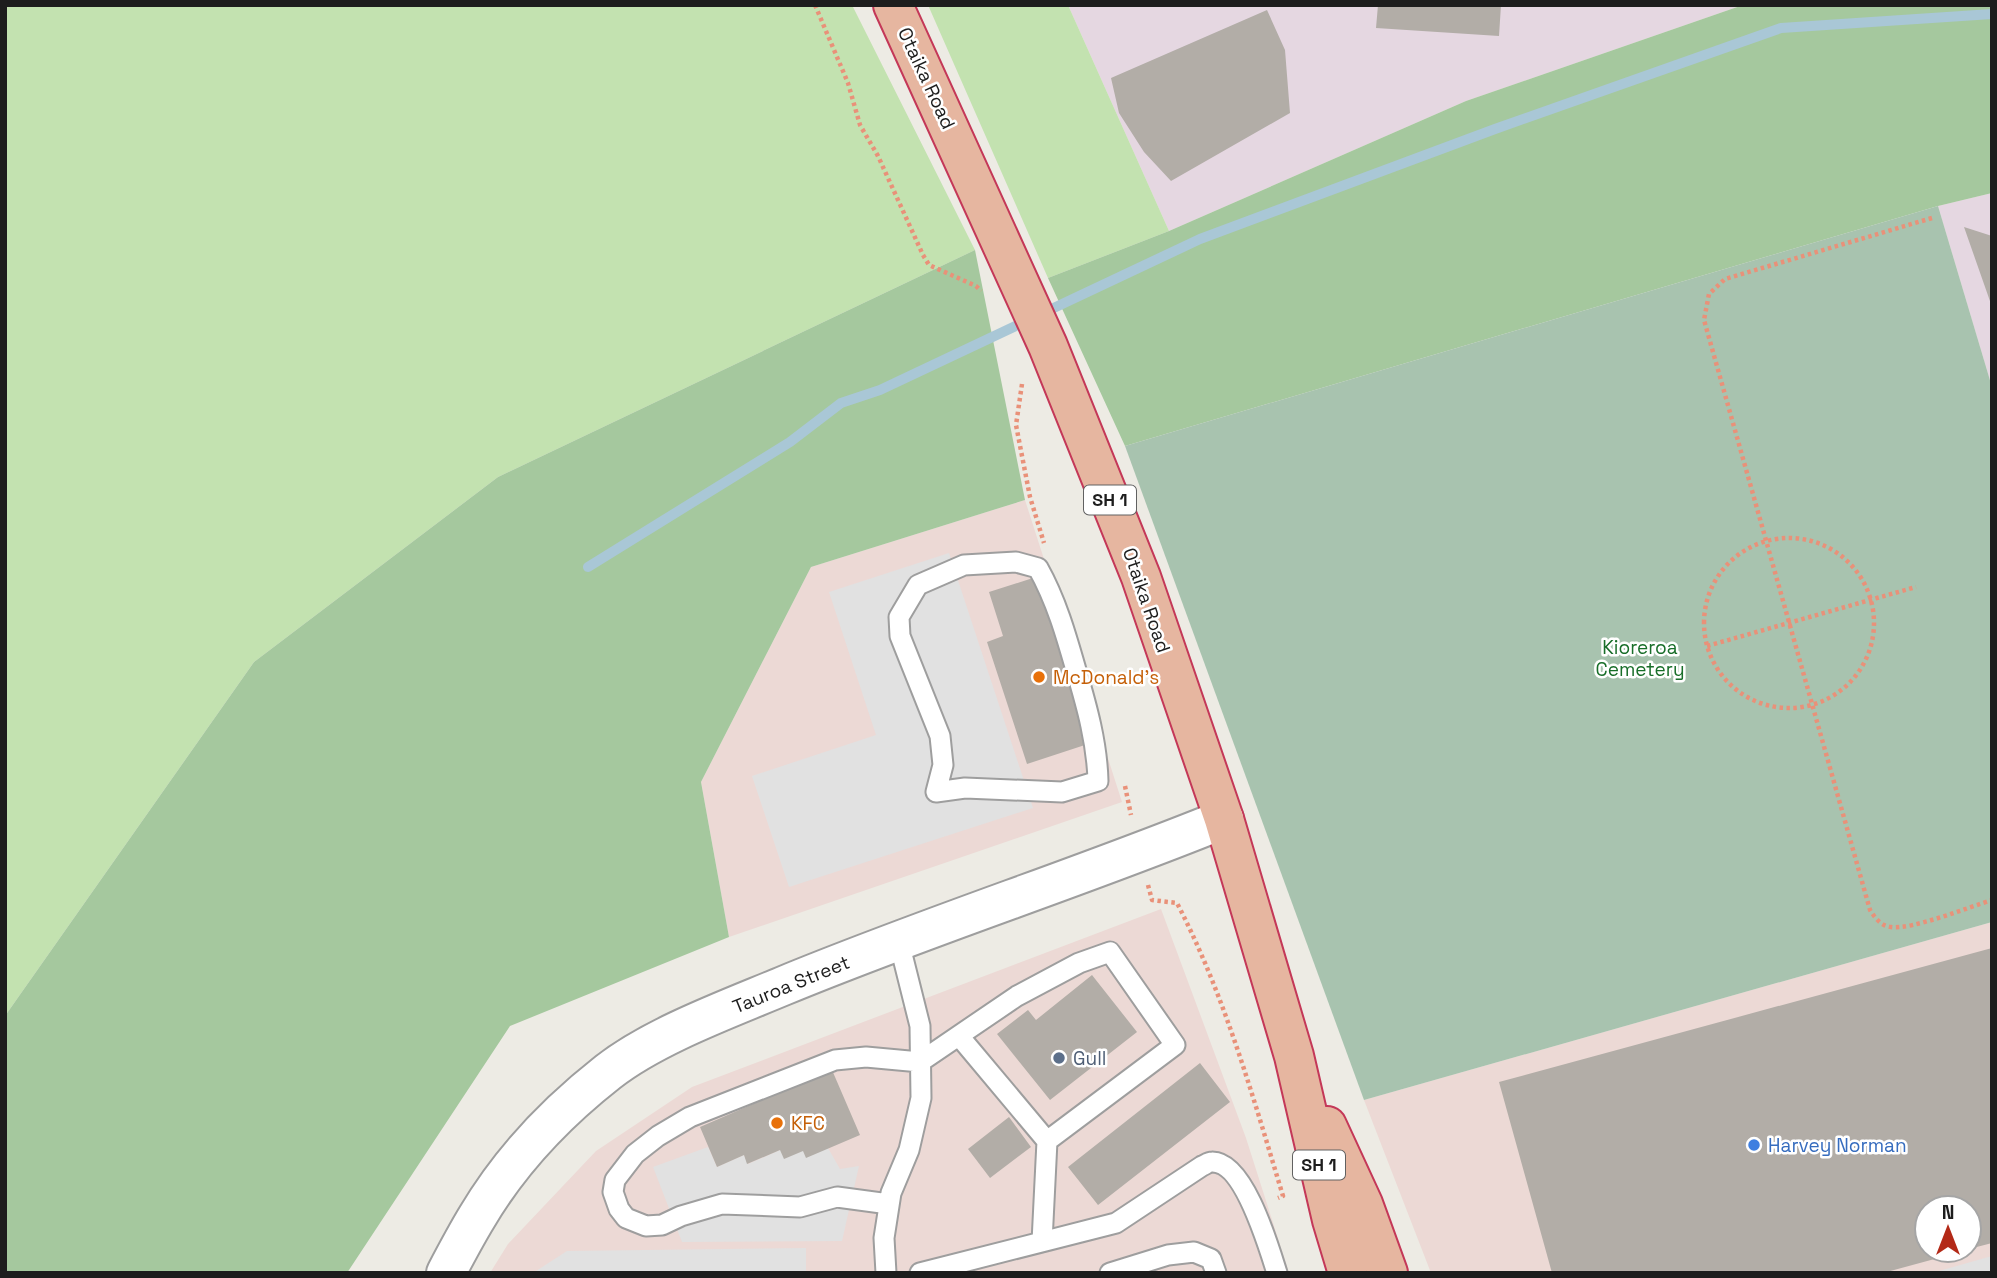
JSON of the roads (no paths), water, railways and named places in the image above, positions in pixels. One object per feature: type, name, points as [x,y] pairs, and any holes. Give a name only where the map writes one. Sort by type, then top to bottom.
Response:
[{"type":"highway","name":"Otaika Road","points":[[893,5],[1048,346],[1141,576],[1224,819],[1294,1056],[1332,1220],[1348,1273]]},
{"type":"highway","name":"Otaika Road","points":[[1294,1056],[1363,1204],[1388,1273]]},
{"type":"street","name":"Tauroa Street","points":[[446,1273],[478,1215],[520,1156],[574,1099],[641,1049],[737,1005],[1224,819]]},
{"type":"lane","points":[[1016,562],[1038,568],[1064,628],[1086,706],[1098,753],[1098,781],[1062,792],[965,788],[936,792],[943,765],[940,736],[900,636],[899,617],[918,585],[964,565],[1016,562]]},
{"type":"lane","points":[[886,1273],[884,1238],[891,1193],[909,1150],[920,1098],[920,1026],[899,942]]},
{"type":"lane","points":[[889,1204],[837,1197],[800,1207],[722,1204],[681,1216],[662,1225],[646,1226],[626,1218],[619,1209],[613,1192],[615,1180],[635,1154],[690,1117],[835,1060],[866,1057],[920,1062],[1017,996],[1079,963],[1110,953],[1175,1045],[1047,1141]]},
{"type":"lane","points":[[959,1036],[1047,1141],[1042,1242]]},
{"type":"lane","points":[[920,1273],[1116,1223],[1212,1162],[1226,1167],[1253,1206],[1277,1273]]},
{"type":"lane","points":[[1110,1273],[1168,1255],[1194,1252],[1211,1259],[1216,1273]]},
{"type":"waterway","points":[[588,567],[790,442],[841,403],[880,390],[1200,239],[1495,129],[1781,28],[1992,14]]},
{"type":"place","name":"McDonald's","points":[[1039,677]]},
{"type":"place","name":"Gull","points":[[1059,1058]]},
{"type":"place","name":"KFC","points":[[777,1123]]},
{"type":"place","name":"Harvey Norman","points":[[1754,1145]]},
{"type":"park label","name":"Kioreroa Cemetery","points":[[1640,658]]}]
